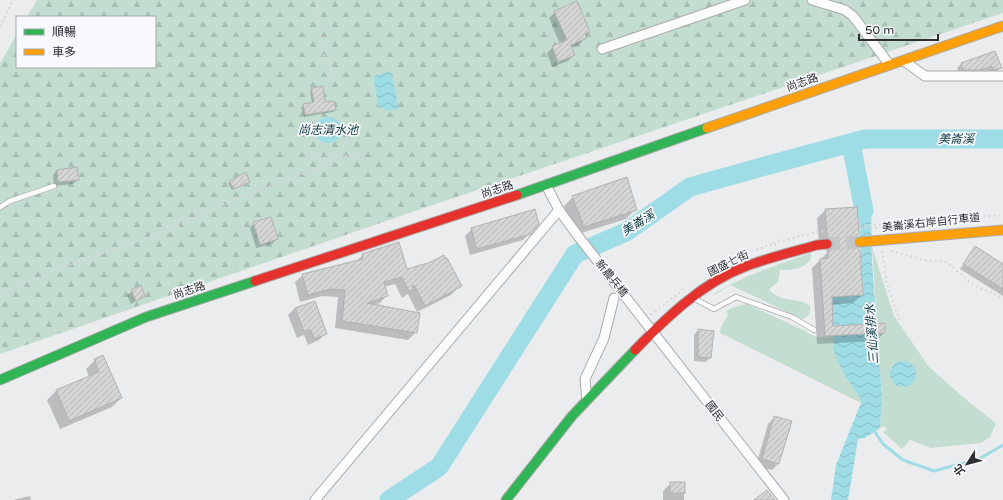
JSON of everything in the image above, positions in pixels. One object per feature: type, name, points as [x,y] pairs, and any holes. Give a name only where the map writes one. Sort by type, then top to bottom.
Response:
[{"type":"street","points":[[602,49],[745,0]]},
{"type":"street","points":[[812,0],[845,10],[854,16],[889,64]]},
{"type":"street","name":"尚志路","points":[[0,380],[146,317],[546,185],[889,64],[904,61],[1003,26]]},
{"type":"street","points":[[904,61],[925,76],[1003,76]]},
{"type":"street","name":"新農兵橋","points":[[546,185],[559,210],[578,236],[646,321]]},
{"type":"street","points":[[315,500],[559,210]]},
{"type":"street","points":[[860,242],[1003,230]]},
{"type":"street","name":"國盛七街","points":[[506,500],[572,416],[653,332],[693,298],[717,280],[744,267],[817,245],[827,244]]},
{"type":"street","points":[[587,400],[585,379],[604,338],[614,298]]},
{"type":"street","name":"國民","points":[[646,321],[784,500]]},
{"type":"lane","points":[[0,207],[10,201],[54,186]]},
{"type":"lane","points":[[693,298],[714,309],[736,296],[792,317],[814,330]]},
{"type":"path","points":[[0,27],[13,0]]},
{"type":"path","points":[[317,0],[322,52],[336,82]]},
{"type":"path","points":[[310,154],[350,156],[368,161]]},
{"type":"path","points":[[0,294],[63,267],[174,228],[228,202],[350,156]]},
{"type":"path","name":"美崙溪右岸自行車道","points":[[910,222],[907,225],[859,228],[874,225],[910,222],[1003,215]]},
{"type":"path","points":[[772,244],[826,230]]},
{"type":"path","points":[[897,320],[899,319],[887,284],[882,249],[924,260],[947,262],[973,285],[1003,298]]},
{"type":"green space","points":[[37,0],[1003,0],[1003,13],[421,209],[0,354],[0,63],[16,36],[16,68],[156,68],[156,16],[28,16]]},
{"type":"green space","points":[[872,247],[894,316],[929,367],[971,404],[996,423],[990,437],[981,443],[931,448],[910,440],[902,449],[883,432],[887,430],[884,426],[880,428],[882,396],[877,333],[885,333],[884,323],[877,323]]},
{"type":"green space","points":[[811,253],[811,259],[805,265],[793,269],[780,270],[778,282],[769,289],[778,296],[805,303],[810,306],[810,311],[807,317],[802,319],[730,285],[750,275]]},
{"type":"green space","points":[[730,285],[715,295],[714,294],[726,287]]},
{"type":"green space","points":[[747,304],[816,337],[833,336],[839,361],[861,399],[861,403],[720,333],[721,327],[728,314],[726,311],[734,307]]},
{"type":"water","points":[[391,71],[399,109],[386,111],[384,108],[379,108],[373,76]]},
{"type":"water","name":"尚志清水池","points":[[328,117],[337,121],[341,130],[337,139],[328,143],[319,139],[315,130],[319,121]]},
{"type":"water","points":[[858,204],[871,205],[872,262],[882,396],[880,428],[865,438],[858,439],[848,500],[831,500],[836,465],[861,403],[861,399],[845,376],[834,351],[830,297],[863,295]]},
{"type":"water","points":[[903,361],[912,365],[916,374],[912,383],[903,387],[894,383],[890,374],[894,365]]},
{"type":"building","points":[[577,1],[590,32],[585,34],[587,38],[571,45],[575,55],[558,62],[552,46],[567,40],[554,11]]},
{"type":"building","points":[[995,51],[1002,68],[993,70],[992,66],[980,70],[963,70],[961,63]]},
{"type":"building","points":[[323,86],[325,102],[334,101],[336,110],[305,115],[303,104],[314,102],[311,88]]},
{"type":"building","points":[[77,167],[79,180],[58,182],[57,170]]},
{"type":"building","points":[[246,172],[250,182],[234,189],[229,181]]},
{"type":"building","points":[[627,177],[637,210],[584,227],[572,196]]},
{"type":"building","points":[[857,207],[859,234],[855,236],[852,242],[854,247],[860,250],[863,295],[832,297],[833,326],[885,323],[885,333],[825,336],[820,259],[828,258],[828,252],[832,250],[835,244],[833,239],[827,236],[825,209]]},
{"type":"building","points":[[535,209],[539,224],[531,234],[477,249],[471,228]]},
{"type":"building","points":[[271,217],[278,239],[260,245],[253,222]]},
{"type":"building","points":[[399,242],[407,269],[431,262],[444,255],[462,286],[425,306],[414,285],[412,286],[413,290],[409,291],[402,277],[384,282],[388,296],[367,303],[420,313],[417,333],[342,321],[345,290],[330,289],[308,295],[302,274],[363,259],[362,254]]},
{"type":"building","points":[[975,246],[1003,264],[1003,289],[963,264]]},
{"type":"building","points":[[141,285],[145,296],[136,301],[131,290]]},
{"type":"building","points":[[315,301],[327,334],[315,339],[310,329],[304,332],[295,308]]},
{"type":"building","points":[[698,329],[714,331],[711,358],[698,357]]},
{"type":"building","points":[[103,355],[122,398],[69,421],[56,390],[99,372],[94,359]]},
{"type":"building","points":[[774,416],[792,421],[779,464],[762,459]]},
{"type":"building","points":[[670,482],[685,482],[685,493],[670,493]]},
{"type":"building","points":[[767,490],[775,500],[754,500]]},
{"type":"waterway","name":"美崙溪","points":[[389,500],[439,467],[575,254],[626,232],[690,187],[865,139],[1003,139]]},
{"type":"waterway","name":"三仙溪排水","points":[[851,143],[864,211]]},
{"type":"waterway","name":"三仙溪排水","points":[[873,429],[883,444],[903,460],[934,471],[979,459],[1003,445]]},
{"type":"tunnel","points":[[827,244],[860,242]]},
{"type":"traffic: fast","points":[[517,195],[707,128]]},
{"type":"traffic: fast","points":[[0,380],[146,317],[255,281]]},
{"type":"traffic: fast","points":[[506,500],[572,416],[635,350]]},
{"type":"traffic: slow","points":[[707,128],[1003,26]]},
{"type":"traffic: slow","points":[[860,242],[1003,230]]},
{"type":"traffic: jam","points":[[255,281],[517,195]]},
{"type":"traffic: jam","points":[[635,350],[685,302],[714,282],[744,267],[817,245],[827,244]]}]
